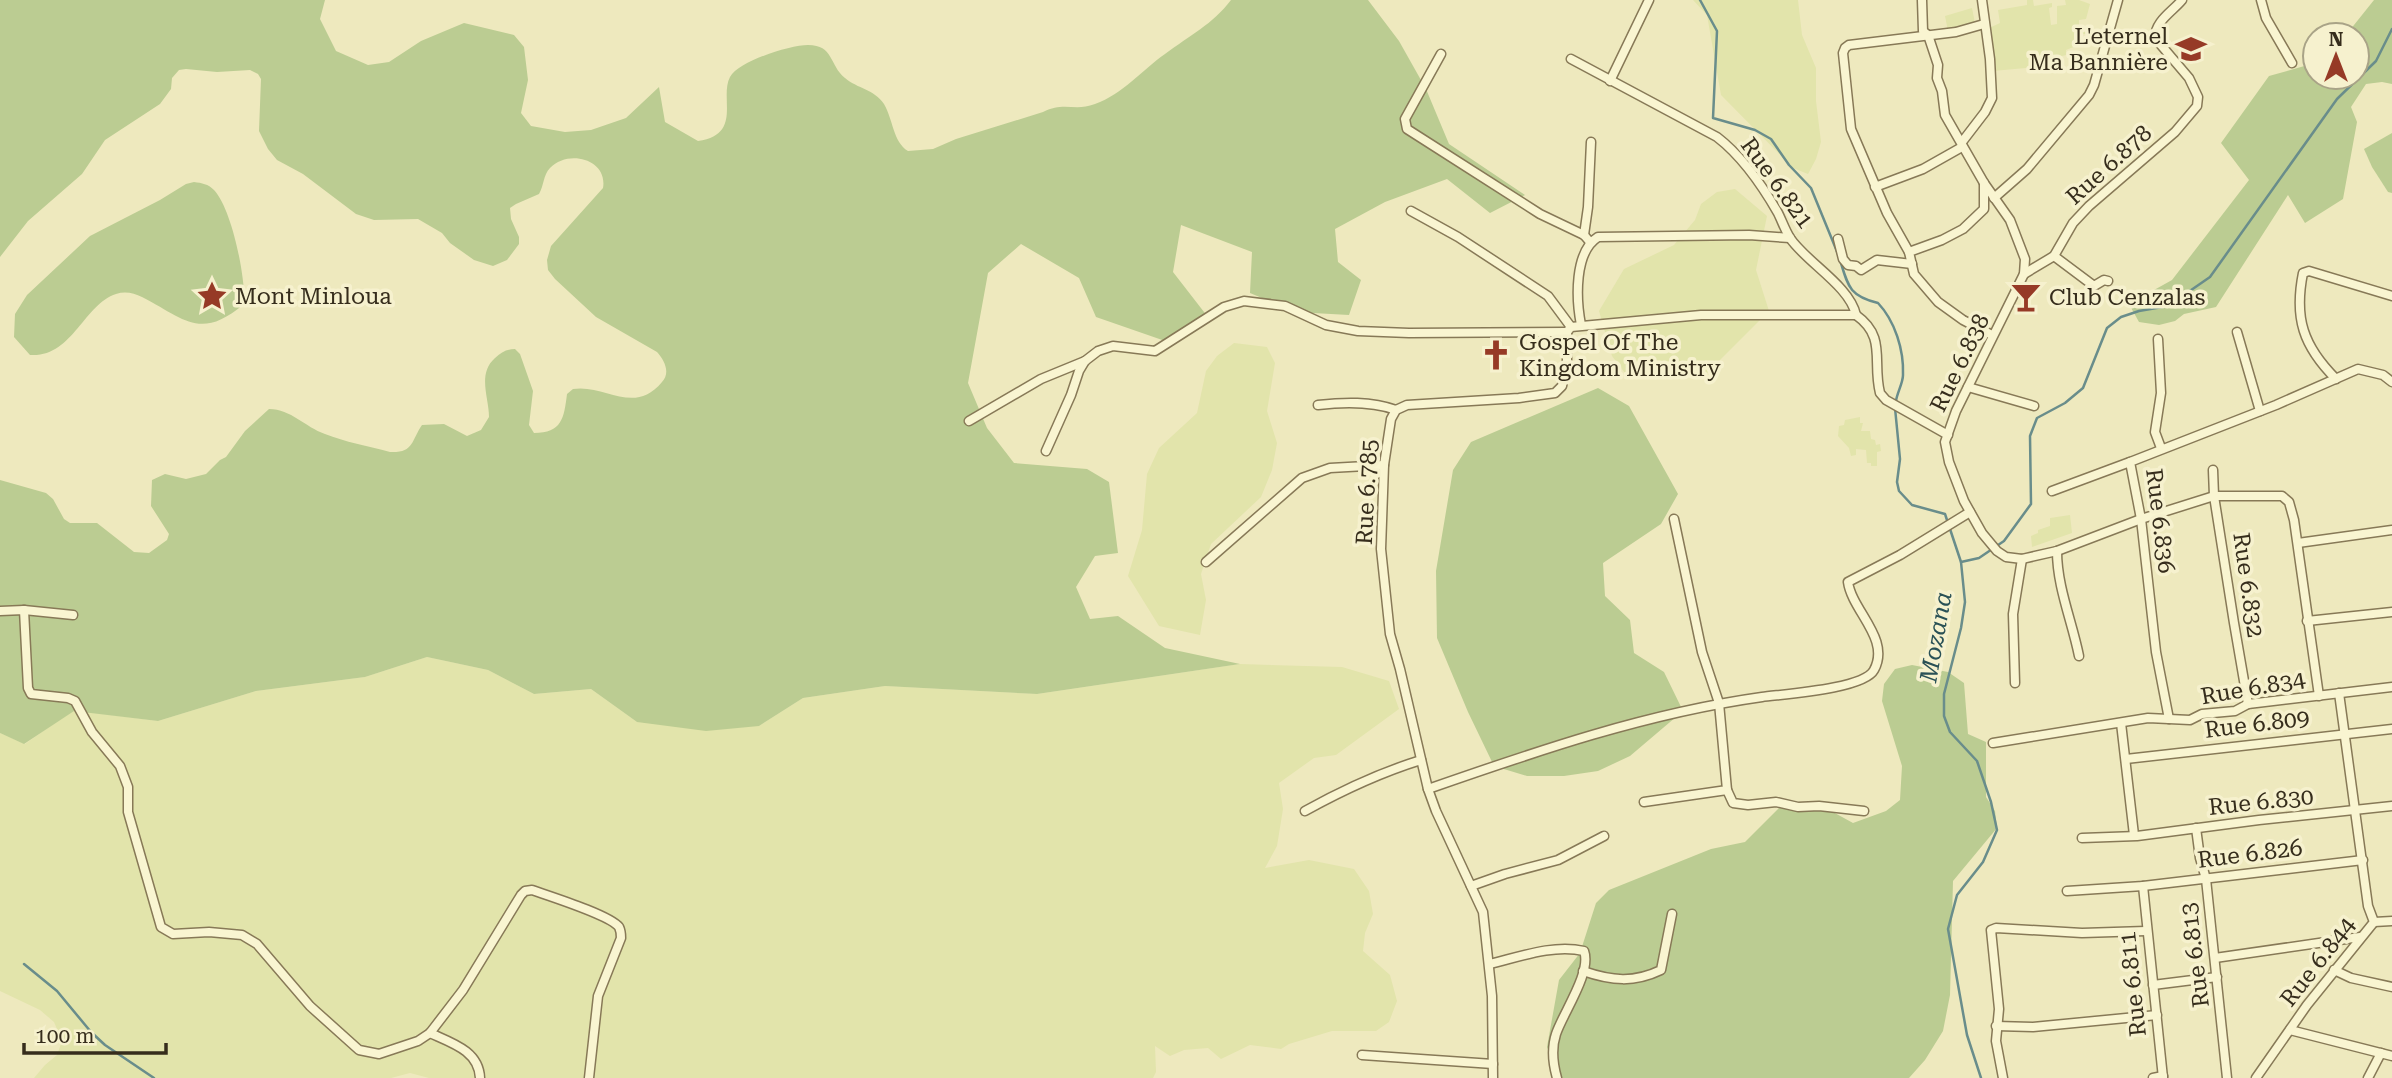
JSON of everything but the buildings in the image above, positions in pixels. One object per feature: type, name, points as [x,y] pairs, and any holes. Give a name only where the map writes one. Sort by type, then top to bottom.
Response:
[{"type":"street","points":[[1610,81],[1649,0]]},
{"type":"street","points":[[1922,0],[1923,32],[1927,35],[1938,65],[1937,78],[1942,91],[1942,108],[1984,183],[2010,220],[2025,259],[2024,274]]},
{"type":"street","points":[[1875,187],[1923,169],[1962,144],[1985,112],[1993,98],[1982,0]]},
{"type":"street","points":[[1994,198],[2027,169],[2089,95],[2118,0]]},
{"type":"street","name":"Rue 6.878","points":[[2024,274],[2053,256],[2073,223],[2089,206],[2168,139],[2193,113],[2198,97],[2189,78],[2155,38],[2155,30],[2159,24],[2182,0]]},
{"type":"street","points":[[2261,0],[2266,18],[2292,63]]},
{"type":"street","points":[[1984,24],[1956,32],[1849,46],[1845,47],[1843,54],[1851,129],[1875,187],[1909,252],[1918,281],[1944,307],[1992,335]]},
{"type":"street","points":[[1441,54],[1405,119],[1406,129],[1541,214],[1587,238],[1749,236],[1790,239]]},
{"type":"street","name":"Rue 6.821","points":[[1571,60],[1717,137],[1732,148],[1779,214],[1790,239],[1838,286],[1856,315],[1868,324],[1876,338],[1880,393],[1886,400],[1948,435]]},
{"type":"street","points":[[1573,328],[1587,238],[1591,142]]},
{"type":"street","points":[[1909,252],[1964,229],[1984,209],[1984,183]]},
{"type":"street","points":[[1411,211],[1458,237],[1548,296],[1573,328]]},
{"type":"street","points":[[1838,239],[1843,260],[1861,271],[1877,260],[1912,264]]},
{"type":"street","points":[[2053,256],[2094,286],[2108,281]]},
{"type":"street","points":[[2336,379],[2321,365],[2303,331],[2300,308],[2303,273],[2309,271],[2392,296]]},
{"type":"street","name":"Rue 6.838","points":[[2022,559],[2006,557],[1997,551],[1982,533],[1949,462],[1945,442],[1956,411],[2024,274]]},
{"type":"street","points":[[969,421],[1041,379],[1085,361],[1098,351],[1113,346],[1155,351],[1224,307],[1244,301],[1285,306],[1326,325],[1358,331],[1409,333],[1573,328],[1701,315],[1856,315]]},
{"type":"street","name":"Rue 6.785","points":[[1493,1078],[1490,964],[1483,912],[1427,789],[1390,634],[1381,549],[1384,465],[1391,419],[1396,410],[1407,405],[1555,393],[1562,386],[1573,328]]},
{"type":"street","points":[[2237,332],[2260,411]]},
{"type":"street","points":[[2158,339],[2161,393],[2155,432],[2161,448]]},
{"type":"street","points":[[1046,451],[1085,361]]},
{"type":"street","name":"Rue 6.836","points":[[2169,719],[2156,652],[2141,519],[2130,462],[2360,369],[2383,375],[2392,382]]},
{"type":"street","points":[[1968,387],[2034,405]]},
{"type":"street","points":[[1318,405],[1342,402],[1383,405],[1396,410]]},
{"type":"street","points":[[2052,491],[2130,462]]},
{"type":"street","points":[[1206,562],[1302,478],[1330,468],[1384,465]]},
{"type":"street","name":"Rue 6.832","points":[[2213,470],[2214,496],[2248,704]]},
{"type":"street","points":[[2015,682],[2013,614],[2022,559],[2057,551],[2141,519],[2214,496],[2277,496],[2286,499],[2291,507],[2319,696]]},
{"type":"street","points":[[1427,789],[1631,723],[1719,703],[1842,685],[1871,676],[1876,667],[1878,652],[1871,629],[1848,582],[1900,555],[1970,512]]},
{"type":"street","points":[[1674,519],[1702,652],[1719,703],[1727,790],[1732,803],[1748,805],[1776,802],[1798,807],[1819,806],[1864,811]]},
{"type":"street","points":[[2298,543],[2392,530]]},
{"type":"street","points":[[2057,551],[2059,578],[2079,656]]},
{"type":"street","points":[[24,610],[28,688],[31,694],[75,701],[92,732],[120,766],[128,787],[128,812],[161,927],[173,934],[209,932],[242,935],[257,944],[310,1006],[359,1050],[379,1054],[418,1041],[430,1033],[463,990],[521,895],[532,890],[605,917],[621,932],[618,947],[598,996],[589,1078]]},
{"type":"street","points":[[0,611],[24,610],[73,615]]},
{"type":"street","points":[[2307,621],[2392,612]]},
{"type":"street","name":"Rue 6.834","points":[[1993,743],[2148,718],[2190,720],[2202,714],[2235,711],[2248,704],[2392,687]]},
{"type":"street","name":"Rue 6.844","points":[[2256,1078],[2334,970],[2374,922],[2368,906],[2339,693]]},
{"type":"street","points":[[2121,723],[2134,835]]},
{"type":"street","name":"Rue 6.809","points":[[2126,759],[2392,729]]},
{"type":"street","points":[[1305,811],[1354,784],[1384,771],[1421,760]]},
{"type":"street","points":[[1644,802],[1727,790]]},
{"type":"street","name":"Rue 6.830","points":[[2082,838],[2117,838],[2392,806]]},
{"type":"street","name":"Rue 6.813","points":[[2196,828],[2206,879],[2227,1078]]},
{"type":"street","points":[[1471,886],[1558,860],[1605,836]]},
{"type":"street","name":"Rue 6.826","points":[[2067,891],[2143,886],[2363,860]]},
{"type":"street","name":"Rue 6.811","points":[[2143,886],[2163,1077]]},
{"type":"street","points":[[1583,971],[1602,977],[1629,979],[1645,978],[1661,970],[1672,914]]},
{"type":"street","points":[[2374,922],[2392,921]]},
{"type":"street","points":[[2003,1078],[1998,1060],[1996,1026],[1999,1009],[1993,928],[2082,933],[2146,932]]},
{"type":"street","points":[[2215,958],[2360,937]]},
{"type":"street","points":[[1490,964],[1554,949],[1584,951],[1587,959],[1583,971],[1555,1036],[1552,1062],[1557,1078]]},
{"type":"street","points":[[2334,970],[2351,978],[2392,987]]},
{"type":"street","points":[[2153,985],[2217,977]]},
{"type":"street","points":[[1996,1026],[2033,1027],[2157,1015]]},
{"type":"street","points":[[2290,1030],[2392,1056]]},
{"type":"street","points":[[430,1033],[457,1045],[473,1056],[480,1068],[480,1078]]},
{"type":"street","points":[[2368,1078],[2381,1054]]},
{"type":"street","points":[[1362,1055],[1493,1063]]},
{"type":"street","points":[[2153,1078],[2163,1077]]},
{"type":"green space","points":[[0,0],[325,0],[320,19],[336,51],[368,65],[389,62],[421,41],[464,23],[514,35],[524,47],[528,80],[521,113],[531,126],[565,132],[591,130],[626,118],[659,87],[665,122],[698,141],[712,137],[725,123],[727,85],[735,71],[778,51],[816,46],[827,52],[845,78],[880,99],[899,142],[908,151],[933,149],[1051,109],[1088,106],[1105,100],[1209,23],[1231,0],[1368,0],[1399,41],[1426,89],[1449,144],[1525,195],[1490,213],[1447,179],[1385,202],[1335,229],[1338,262],[1361,280],[1349,315],[1295,312],[1250,293],[1252,252],[1181,225],[1173,272],[1211,321],[1168,342],[1096,317],[1079,278],[1021,244],[988,273],[968,383],[987,428],[1014,463],[1087,469],[1109,482],[1118,553],[1095,556],[1076,587],[1090,619],[1118,616],[1165,648],[1240,664],[1037,694],[885,686],[803,698],[759,726],[706,731],[637,722],[591,689],[534,694],[488,670],[427,657],[365,677],[256,691],[158,721],[74,711],[24,744],[0,733],[0,480],[46,493],[53,499],[64,519],[70,523],[97,523],[134,552],[149,553],[167,540],[169,534],[151,506],[152,480],[165,474],[186,479],[206,474],[226,457],[245,431],[269,409],[291,415],[333,437],[398,452],[411,445],[422,425],[444,424],[467,436],[481,430],[489,417],[486,371],[495,358],[507,350],[515,349],[520,354],[533,391],[529,425],[534,433],[556,427],[563,417],[567,394],[573,389],[630,398],[641,397],[662,382],[666,370],[657,352],[596,317],[548,270],[547,260],[551,246],[603,188],[603,178],[593,164],[576,158],[558,162],[548,171],[539,194],[510,208],[519,244],[507,260],[493,266],[474,260],[450,243],[442,233],[418,219],[374,220],[356,214],[303,174],[277,160],[259,131],[261,79],[250,70],[179,70],[172,78],[171,89],[160,104],[105,140],[82,174],[28,221],[0,257]]},
{"type":"green space","points":[[1693,0],[1798,0],[1802,35],[1816,68],[1816,101],[1821,142],[1808,174],[1793,168],[1721,95],[1707,15]]},
{"type":"green space","points":[[2027,0],[2033,0],[2034,6],[2052,3],[2049,8],[2051,25],[2057,24],[2057,6],[2066,5],[2065,0],[2079,0],[2090,4],[2086,19],[2079,20],[2079,26],[2085,26],[2086,34],[2075,34],[2076,46],[2066,50],[2066,55],[2050,59],[2036,67],[1993,71],[1987,29],[2000,23],[1998,10],[2027,5]]},
{"type":"green space","points":[[2374,0],[2392,0],[2392,84],[2371,83],[2371,21],[2357,21]]},
{"type":"green space","points":[[1972,8],[1975,23],[1948,31],[1945,16]]},
{"type":"green space","points":[[2301,67],[2301,91],[2361,91],[2351,107],[2357,122],[2343,199],[2305,223],[2288,195],[2216,307],[2184,314],[2175,321],[2159,325],[2139,322],[2129,304],[2172,280],[2249,180],[2221,143],[2269,76]]},
{"type":"green space","points":[[2392,133],[2392,193],[2388,192],[2372,167],[2364,149]]},
{"type":"green space","points":[[194,182],[205,184],[214,190],[227,212],[240,262],[244,304],[216,322],[204,324],[182,319],[136,294],[119,293],[95,308],[57,348],[44,354],[30,355],[14,337],[15,314],[27,295],[90,236]]},
{"type":"green space","points":[[1735,189],[1767,216],[1756,270],[1769,311],[1706,374],[1628,377],[1612,356],[1599,311],[1624,269],[1674,245],[1695,220],[1701,204],[1717,192]]},
{"type":"green space","points":[[1234,343],[1267,347],[1275,363],[1267,411],[1277,443],[1272,470],[1261,497],[1211,544],[1201,574],[1206,600],[1200,635],[1159,626],[1128,576],[1142,530],[1147,474],[1159,448],[1197,413],[1206,371],[1217,356]]},
{"type":"green space","points":[[1598,388],[1629,406],[1678,494],[1661,524],[1603,563],[1605,596],[1630,620],[1634,653],[1664,672],[1683,711],[1630,756],[1598,771],[1564,776],[1527,776],[1494,766],[1437,638],[1436,571],[1453,470],[1471,442]]},
{"type":"green space","points":[[1860,417],[1860,423],[1863,423],[1861,431],[1870,431],[1871,439],[1875,440],[1876,445],[1880,444],[1877,466],[1867,463],[1866,450],[1856,449],[1856,455],[1851,456],[1849,448],[1838,436],[1839,426],[1844,425],[1845,420]]},
{"type":"green space","points":[[2070,515],[2072,533],[2032,547],[2031,536],[2050,526],[2050,518]]},
{"type":"green space","points":[[427,657],[488,670],[534,694],[591,689],[637,722],[759,726],[803,698],[885,686],[1037,694],[1240,664],[1342,667],[1389,681],[1399,709],[1336,755],[1314,758],[1279,783],[1283,809],[1277,846],[1265,868],[1309,860],[1354,869],[1369,891],[1373,914],[1365,933],[1363,951],[1390,975],[1397,1001],[1389,1022],[1376,1031],[1332,1031],[1281,1049],[1250,1045],[1221,1059],[1208,1048],[1184,1050],[1170,1056],[1155,1046],[1156,1072],[1153,1078],[429,1078],[410,1073],[391,1078],[34,1078],[57,1055],[62,1041],[54,1022],[40,1010],[0,991],[0,733],[25,744],[73,710],[158,721],[256,691],[365,677]]},
{"type":"green space","points":[[1912,665],[1948,672],[1964,683],[1968,734],[1986,742],[1986,797],[1995,811],[1997,828],[1953,881],[1950,995],[1943,1031],[1925,1060],[1909,1078],[1561,1078],[1547,1047],[1559,980],[1580,953],[1596,903],[1609,890],[1711,849],[1745,842],[1784,803],[1822,806],[1853,823],[1886,811],[1900,800],[1902,766],[1882,701],[1884,684],[1895,669]]},
{"type":"waterway","name":"Mozana","points":[[1700,0],[1717,31],[1713,118],[1755,130],[1771,139],[1789,165],[1811,188],[1838,254]]},
{"type":"waterway","points":[[1961,562],[1979,558],[2004,541],[2031,504],[2030,436],[2037,418],[2065,403],[2083,388],[2107,328],[2121,317],[2168,306],[2210,277],[2337,99],[2376,61],[2392,29]]},
{"type":"waterway","name":"Mozana","points":[[1840,260],[1851,289],[1861,297],[1878,303],[1894,327],[1903,365],[1903,378],[1896,401]]},
{"type":"waterway","name":"Mozana","points":[[1895,408],[1900,459],[1897,482],[1899,491],[1912,505],[1945,514],[1961,562],[1965,602],[1944,694],[1944,716],[1950,732],[1977,761],[1997,830],[1983,862],[1957,895],[1948,929],[1967,1035],[1981,1078]]},
{"type":"waterway","points":[[24,964],[57,991],[105,1045],[154,1078]]},
{"type":"place","name":"L'eternel Ma Bannière","points":[[2191,49]]},
{"type":"place","name":"Mont Minloua","points":[[212,296]]},
{"type":"place","name":"Club Cenzalas","points":[[2026,297]]},
{"type":"place","name":"Gospel Of The Kingdom Ministry","points":[[1496,355]]}]
